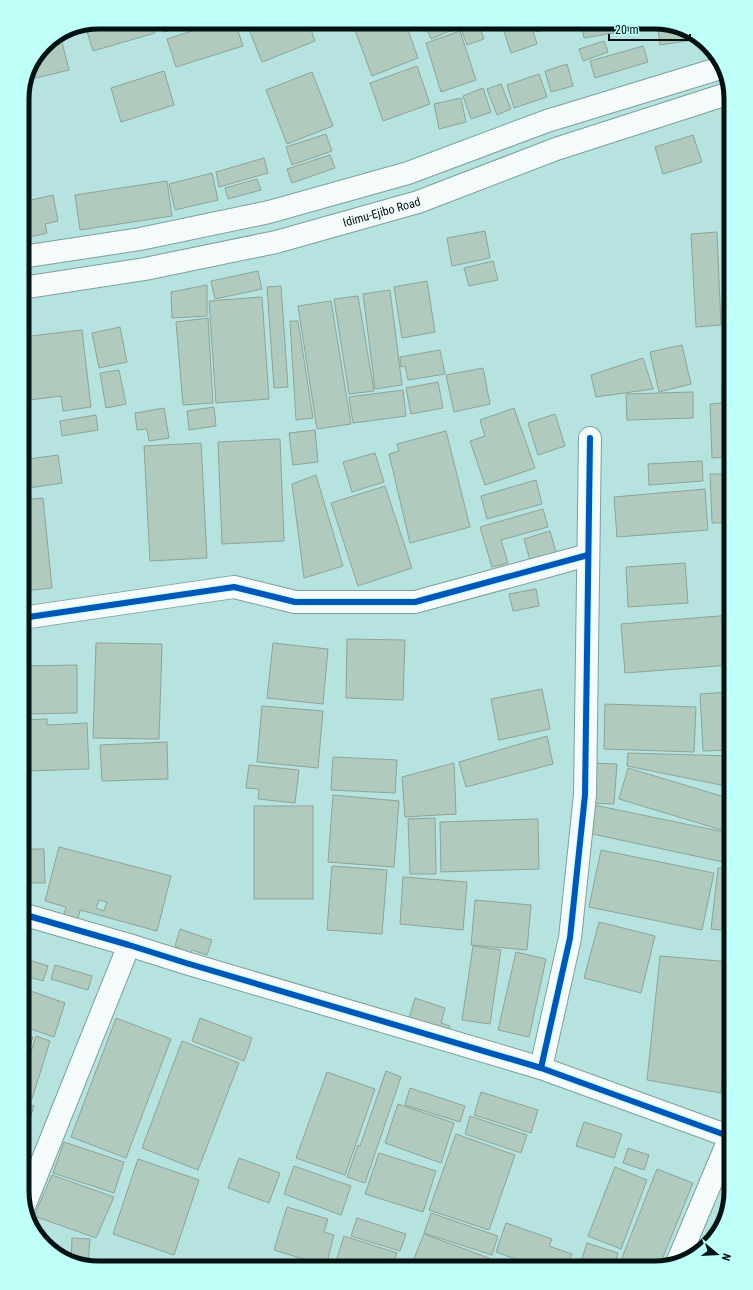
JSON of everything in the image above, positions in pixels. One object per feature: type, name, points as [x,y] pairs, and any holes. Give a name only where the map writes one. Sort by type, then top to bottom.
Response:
[{"type":"street","points":[[29,256],[140,239],[269,212],[408,173],[547,121],[717,69]]},
{"type":"street","name":"Idimu-Ejibo Road","points":[[29,287],[145,269],[276,242],[418,202],[556,149],[724,95]]},
{"type":"street","points":[[541,1068],[570,938],[585,795],[590,438]]},
{"type":"street","points":[[29,617],[234,587],[295,602],[415,602],[588,554]]},
{"type":"street","points":[[29,916],[541,1068],[724,1134]]},
{"type":"street","points":[[29,1194],[129,945]]},
{"type":"street","points":[[680,1256],[724,1153]]},
{"type":"building","points":[[154,29],[155,33],[93,51],[87,30]]},
{"type":"building","points":[[163,29],[174,29],[164,32]]},
{"type":"building","points":[[198,29],[237,29],[243,46],[176,67],[167,39]]},
{"type":"building","points":[[249,29],[311,29],[315,41],[262,62]]},
{"type":"building","points":[[355,29],[408,29],[418,58],[372,76]]},
{"type":"building","points":[[427,29],[455,29],[431,39]]},
{"type":"building","points":[[461,29],[480,29],[484,39],[467,45]]},
{"type":"building","points":[[503,29],[532,29],[537,44],[511,53]]},
{"type":"building","points":[[536,29],[546,29],[537,32]]},
{"type":"building","points":[[582,29],[635,29],[584,38]]},
{"type":"building","points":[[658,29],[668,30],[685,36],[692,40],[660,45]]},
{"type":"building","points":[[460,31],[476,80],[441,92],[426,43]]},
{"type":"building","points":[[62,40],[69,70],[32,79],[34,72],[49,49]]},
{"type":"building","points":[[604,41],[608,52],[583,61],[579,49]]},
{"type":"building","points":[[643,46],[648,62],[595,78],[590,61]]},
{"type":"building","points":[[567,64],[573,86],[551,92],[545,71]]},
{"type":"building","points":[[417,66],[430,104],[383,121],[370,83]]},
{"type":"building","points":[[164,71],[174,105],[121,122],[111,88]]},
{"type":"building","points":[[312,72],[333,126],[287,144],[266,90]]},
{"type":"building","points":[[539,74],[547,97],[514,108],[507,85]]},
{"type":"building","points":[[501,84],[511,109],[497,115],[487,89]]},
{"type":"building","points":[[483,88],[491,112],[471,119],[463,96]]},
{"type":"building","points":[[461,98],[466,122],[439,129],[434,104]]},
{"type":"building","points":[[326,134],[332,151],[292,165],[286,147]]},
{"type":"building","points":[[693,135],[702,162],[663,174],[655,147]]},
{"type":"building","points":[[330,155],[335,168],[292,183],[287,169]]},
{"type":"building","points":[[264,158],[268,173],[219,187],[216,172]]},
{"type":"building","points":[[212,173],[218,200],[175,210],[169,184]]},
{"type":"building","points":[[257,179],[261,190],[228,199],[225,188]]},
{"type":"building","points":[[167,181],[172,216],[80,230],[75,195]]},
{"type":"building","points":[[53,195],[58,221],[45,224],[47,233],[29,237],[29,200]]},
{"type":"building","points":[[485,231],[490,258],[452,266],[447,238]]},
{"type":"building","points":[[717,232],[721,325],[696,327],[691,234]]},
{"type":"building","points":[[493,261],[498,280],[469,286],[464,268]]},
{"type":"building","points":[[258,271],[262,289],[215,299],[211,281]]},
{"type":"building","points":[[427,281],[435,332],[402,338],[394,287]]},
{"type":"building","points":[[207,285],[207,316],[172,318],[171,292]]},
{"type":"building","points":[[281,286],[288,387],[274,388],[267,287]]},
{"type":"building","points":[[390,290],[402,385],[375,389],[363,294]]},
{"type":"building","points":[[358,296],[374,391],[349,394],[334,299]]},
{"type":"building","points":[[262,297],[269,399],[216,403],[209,301]]},
{"type":"building","points":[[724,297],[724,320],[723,320]]},
{"type":"building","points":[[331,301],[351,424],[317,429],[298,306]]},
{"type":"building","points":[[208,318],[213,403],[183,405],[176,322]]},
{"type":"building","points":[[290,321],[298,321],[313,418],[296,420]]},
{"type":"building","points":[[120,327],[127,362],[99,368],[92,333]]},
{"type":"building","points":[[82,330],[91,407],[63,411],[61,396],[29,400],[29,336]]},
{"type":"building","points":[[682,345],[691,384],[659,392],[650,352]]},
{"type":"building","points":[[440,350],[445,374],[408,380],[405,366],[401,367],[400,357]]},
{"type":"building","points":[[643,358],[653,389],[596,397],[591,375]]},
{"type":"building","points":[[483,368],[490,404],[454,412],[446,375]]},
{"type":"building","points":[[119,370],[126,404],[106,408],[100,373]]},
{"type":"building","points":[[438,382],[443,408],[411,414],[406,388]]},
{"type":"building","points":[[722,384],[724,384],[724,457],[712,458],[710,404],[722,403]]},
{"type":"building","points":[[403,390],[406,416],[353,423],[349,397]]},
{"type":"building","points":[[693,392],[693,418],[627,420],[626,394]]},
{"type":"building","points":[[214,407],[216,426],[189,430],[187,411]]},
{"type":"building","points":[[164,408],[169,438],[149,441],[147,429],[137,430],[135,413]]},
{"type":"building","points":[[514,408],[535,468],[485,485],[470,441],[485,436],[480,420]]},
{"type":"building","points":[[555,414],[565,446],[538,455],[528,423]]},
{"type":"building","points":[[96,415],[98,430],[62,436],[60,421]]},
{"type":"building","points":[[315,430],[318,462],[293,465],[289,433]]},
{"type":"building","points":[[446,431],[470,527],[410,543],[389,454],[399,451],[397,444]]},
{"type":"building","points":[[280,439],[284,541],[222,544],[218,442]]},
{"type":"building","points":[[201,443],[207,558],[150,561],[144,446]]},
{"type":"building","points":[[375,453],[384,482],[352,492],[343,462]]},
{"type":"building","points":[[58,455],[62,483],[29,488],[29,459]]},
{"type":"building","points":[[702,461],[703,481],[649,485],[648,464]]},
{"type":"building","points":[[710,474],[724,474],[724,523],[712,523]]},
{"type":"building","points":[[316,475],[343,566],[304,578],[292,484]]},
{"type":"building","points":[[536,480],[542,504],[487,519],[481,496]]},
{"type":"building","points":[[385,486],[412,568],[358,586],[331,503]]},
{"type":"building","points":[[705,489],[708,530],[617,537],[614,497]]},
{"type":"building","points":[[43,498],[52,588],[29,590],[29,499]]},
{"type":"building","points":[[543,509],[548,527],[501,540],[508,563],[492,567],[480,527]]},
{"type":"building","points":[[550,531],[556,552],[530,560],[524,539]]},
{"type":"building","points":[[685,563],[688,603],[628,607],[626,567]]},
{"type":"building","points":[[536,589],[539,606],[513,611],[509,594]]},
{"type":"building","points":[[724,616],[724,666],[625,673],[621,624]]},
{"type":"building","points":[[347,639],[405,640],[403,700],[346,698]]},
{"type":"building","points":[[96,643],[162,644],[159,739],[93,738]]},
{"type":"building","points":[[273,643],[328,649],[323,704],[267,698]]},
{"type":"building","points":[[77,665],[77,713],[29,714],[29,666]]},
{"type":"building","points":[[542,689],[550,729],[499,740],[491,699]]},
{"type":"building","points":[[724,692],[724,750],[703,751],[700,694]]},
{"type":"building","points":[[605,704],[696,707],[694,752],[604,749]]},
{"type":"building","points":[[262,706],[323,711],[318,768],[257,762]]},
{"type":"building","points":[[47,719],[47,725],[87,723],[89,769],[29,771],[29,720]]},
{"type":"building","points":[[547,736],[553,764],[466,787],[459,762]]},
{"type":"building","points":[[167,742],[168,779],[102,781],[100,745]]},
{"type":"building","points":[[628,753],[724,756],[724,786],[627,766]]},
{"type":"building","points":[[333,757],[397,760],[395,793],[331,790]]},
{"type":"building","points":[[454,763],[456,814],[405,817],[402,777]]},
{"type":"building","points":[[591,763],[617,764],[614,804],[589,803]]},
{"type":"building","points":[[249,765],[299,770],[295,803],[258,799],[259,789],[246,788]]},
{"type":"building","points":[[628,768],[724,797],[724,831],[619,799]]},
{"type":"building","points":[[333,795],[399,801],[394,867],[328,862]]},
{"type":"building","points":[[594,805],[724,832],[724,857],[723,862],[588,833]]},
{"type":"building","points":[[254,806],[313,806],[313,899],[254,899]]},
{"type":"building","points":[[435,818],[436,874],[410,874],[408,819]]},
{"type":"building","points":[[538,819],[539,869],[441,872],[440,822]]},
{"type":"building","points":[[59,847],[171,876],[157,931],[80,910],[78,920],[63,917],[66,907],[45,901]],"holes":[[[99,900],[107,902],[104,911],[96,908]]]},
{"type":"building","points":[[29,849],[44,849],[45,883],[29,883]]},
{"type":"building","points":[[601,850],[714,873],[702,930],[589,907]]},
{"type":"building","points":[[332,866],[387,870],[382,934],[327,930]]},
{"type":"building","points":[[718,868],[724,868],[724,930],[711,929]]},
{"type":"building","points":[[403,877],[467,882],[463,930],[400,924]]},
{"type":"building","points":[[475,900],[531,905],[527,950],[471,945]]},
{"type":"building","points":[[599,922],[655,936],[641,993],[584,978]]},
{"type":"building","points":[[180,929],[212,940],[207,955],[192,950],[190,956],[177,952],[179,948],[175,946]]},
{"type":"building","points":[[473,946],[501,950],[490,1024],[462,1020]]},
{"type":"building","points":[[516,952],[546,959],[529,1037],[498,1030]]},
{"type":"building","points":[[660,956],[724,961],[724,1054],[721,1093],[647,1080]]},
{"type":"building","points":[[29,960],[48,966],[43,981],[29,977]]},
{"type":"building","points":[[55,965],[92,976],[88,990],[51,979]]},
{"type":"building","points":[[29,990],[65,1003],[54,1037],[29,1028]]},
{"type":"building","points":[[415,998],[445,1008],[441,1023],[450,1026],[447,1034],[408,1022]]},
{"type":"building","points":[[116,1018],[171,1039],[126,1158],[71,1137]]},
{"type":"building","points":[[200,1018],[252,1038],[244,1061],[192,1041]]},
{"type":"building","points":[[29,1036],[33,1037],[29,1049]]},
{"type":"building","points":[[36,1036],[50,1041],[32,1099],[29,1098],[29,1058]]},
{"type":"building","points":[[182,1041],[239,1063],[198,1170],[142,1148]]},
{"type":"building","points":[[386,1071],[401,1077],[365,1183],[347,1177],[358,1145],[360,1146]]},
{"type":"building","points":[[327,1072],[375,1089],[345,1175],[296,1158]]},
{"type":"building","points":[[410,1088],[465,1106],[460,1122],[405,1105]]},
{"type":"building","points":[[481,1092],[538,1110],[531,1133],[474,1115]]},
{"type":"building","points":[[29,1104],[34,1106],[29,1121]]},
{"type":"building","points":[[398,1104],[454,1123],[441,1163],[385,1143]]},
{"type":"building","points":[[470,1116],[527,1135],[521,1153],[465,1134]]},
{"type":"building","points":[[584,1122],[622,1134],[614,1158],[576,1146]]},
{"type":"building","points":[[456,1134],[515,1155],[489,1230],[429,1210]]},
{"type":"building","points":[[64,1142],[124,1162],[114,1193],[53,1173]]},
{"type":"building","points":[[628,1148],[649,1155],[644,1170],[623,1163]]},
{"type":"building","points":[[379,1153],[436,1171],[423,1212],[365,1194]]},
{"type":"building","points":[[239,1158],[280,1173],[269,1203],[228,1188]]},
{"type":"building","points":[[138,1159],[199,1180],[174,1255],[113,1234]]},
{"type":"building","points":[[294,1166],[351,1186],[341,1215],[284,1194]]},
{"type":"building","points":[[615,1167],[647,1180],[621,1249],[588,1236]]},
{"type":"building","points":[[657,1169],[693,1183],[662,1260],[621,1261]]},
{"type":"building","points":[[52,1175],[114,1197],[96,1238],[34,1216]]},
{"type":"building","points":[[287,1207],[328,1219],[324,1232],[334,1235],[327,1261],[310,1261],[274,1250]]},
{"type":"building","points":[[431,1213],[498,1236],[492,1255],[424,1233]]},
{"type":"building","points":[[357,1218],[406,1234],[400,1251],[351,1236]]},
{"type":"building","points":[[506,1223],[552,1239],[549,1246],[572,1254],[570,1261],[521,1261],[496,1252]]},
{"type":"building","points":[[424,1234],[489,1258],[488,1261],[413,1261]]},
{"type":"building","points":[[344,1236],[397,1253],[394,1261],[336,1261]]},
{"type":"building","points":[[72,1238],[90,1239],[88,1260],[71,1255]]},
{"type":"building","points":[[587,1243],[618,1253],[615,1261],[581,1261]]},
{"type":"cycle path","points":[[541,1068],[570,938],[585,795],[590,438]]},
{"type":"cycle path","points":[[29,617],[234,587],[295,602],[415,602],[588,555]]},
{"type":"cycle path","points":[[29,916],[541,1068],[724,1134]]}]
